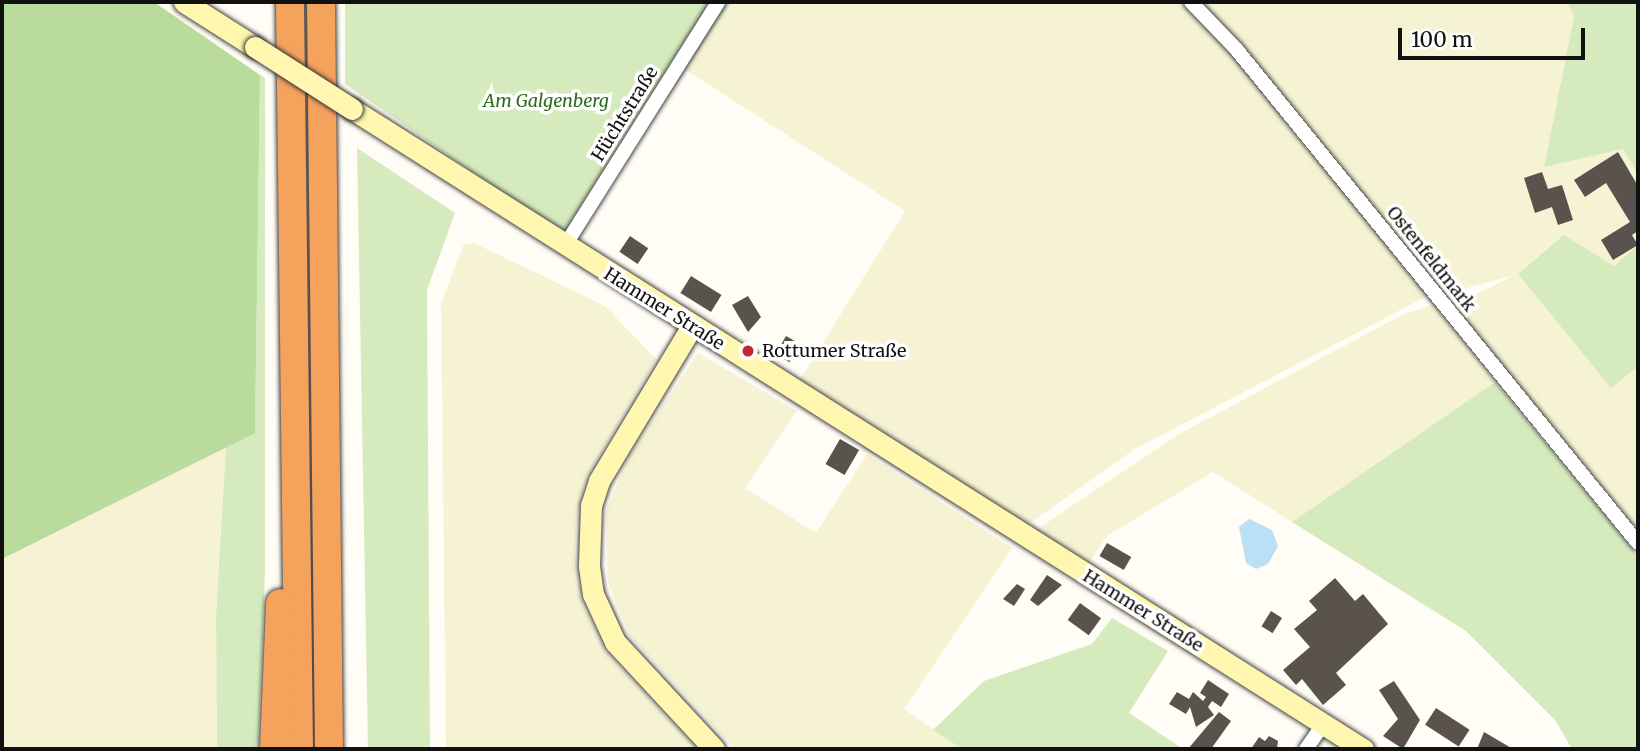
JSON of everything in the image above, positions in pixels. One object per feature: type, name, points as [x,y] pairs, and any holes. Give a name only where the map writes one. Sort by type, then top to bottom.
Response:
[{"type":"highway","points":[[290,2],[299,749]]},
{"type":"highway","points":[[321,2],[329,749]]},
{"type":"highway","points":[[274,749],[282,574],[296,485]]},
{"type":"highway","points":[[329,685],[337,749]]},
{"type":"main road","name":"Hammer Straße","points":[[184,2],[564,247],[1363,749]]},
{"type":"main road","points":[[692,326],[599,481],[591,505],[589,566],[593,594],[615,642],[714,749]]},
{"type":"street","name":"Hüchtstraße","points":[[564,247],[718,2]]},
{"type":"street","name":"Ostenfeldmark","points":[[1191,2],[1237,50],[1638,543]]},
{"type":"street","points":[[1306,749],[1324,723]]},
{"type":"shaded area","points":[[731,2],[1186,2],[1234,52],[1429,295],[1135,449],[1027,525],[799,381],[905,211],[686,70]]},
{"type":"shaded area","points":[[1201,2],[1567,2],[1574,16],[1544,166],[1623,149],[1638,175],[1638,245],[1614,266],[1611,388],[1638,367],[1638,529],[1462,321],[1462,301],[1515,275],[1448,293],[1435,283]]},
{"type":"shaded area","points":[[474,243],[605,306],[656,359],[587,476],[577,514],[575,553],[581,598],[605,651],[698,749],[446,749],[441,303],[464,244]]},
{"type":"shaded area","points":[[1435,304],[1495,382],[1292,522],[1213,472],[1108,535],[1088,564],[1036,530],[1179,434],[1404,314]]},
{"type":"shaded area","points":[[698,353],[797,411],[745,488],[816,533],[867,454],[1012,548],[904,709],[962,749],[735,749],[629,635],[608,582],[606,511],[629,456]]},
{"type":"shaded area","points":[[226,446],[216,616],[217,749],[2,749],[2,559]]},
{"type":"green space","points":[[2,2],[154,2],[260,75],[255,433],[2,559]]},
{"type":"green space","name":"Am Galgenberg","points":[[345,2],[731,2],[572,240],[345,84]]},
{"type":"green space","points":[[1567,2],[1638,2],[1638,175],[1623,149],[1544,167],[1574,16]]},
{"type":"green space","points":[[260,75],[265,78],[265,573],[258,749],[217,749],[216,616],[226,446],[255,432]]},
{"type":"green space","points":[[357,148],[455,213],[427,290],[430,749],[368,749]]},
{"type":"green space","points":[[1564,235],[1614,266],[1638,245],[1638,367],[1611,388],[1518,274]]},
{"type":"green space","points":[[1495,382],[1638,556],[1638,749],[1572,749],[1555,720],[1466,631],[1292,522]]},
{"type":"green space","points":[[1112,618],[1168,651],[1129,713],[1183,749],[962,749],[933,730],[984,681],[1092,644]]},
{"type":"water","points":[[1249,519],[1272,530],[1278,546],[1268,564],[1256,569],[1246,563],[1239,527]]},
{"type":"building","points":[[1618,152],[1638,186],[1638,231],[1632,235],[1638,245],[1613,260],[1601,240],[1630,222],[1606,183],[1585,197],[1574,180]]},
{"type":"building","points":[[1542,172],[1548,189],[1562,185],[1573,220],[1558,225],[1552,207],[1535,213],[1524,178]]},
{"type":"building","points":[[630,236],[648,248],[638,264],[619,252]]},
{"type":"building","points":[[691,276],[722,295],[711,312],[680,293]]},
{"type":"building","points":[[748,296],[761,317],[748,332],[732,305]]},
{"type":"building","points":[[786,336],[800,344],[789,362],[776,354]]},
{"type":"building","points":[[840,439],[859,450],[845,475],[826,464]]},
{"type":"building","points":[[1107,543],[1131,557],[1124,570],[1100,556]]},
{"type":"building","points":[[1047,575],[1062,585],[1038,606],[1030,600]]},
{"type":"building","points":[[1335,578],[1355,601],[1363,594],[1388,624],[1336,673],[1346,685],[1323,705],[1302,679],[1296,685],[1283,670],[1310,647],[1294,629],[1317,610],[1309,601]]},
{"type":"building","points":[[1017,584],[1025,589],[1014,606],[1003,599]]},
{"type":"building","points":[[1080,603],[1101,618],[1089,635],[1068,620]]},
{"type":"building","points":[[1271,611],[1282,618],[1272,633],[1261,626]]},
{"type":"building","points":[[1208,680],[1229,694],[1221,707],[1212,701],[1208,707],[1214,715],[1196,727],[1190,707],[1186,714],[1169,704],[1177,692],[1189,699],[1193,692],[1203,701],[1206,697],[1200,693]]},
{"type":"building","points":[[1394,681],[1420,720],[1403,749],[1383,736],[1398,719],[1379,690]]},
{"type":"building","points":[[1436,708],[1470,730],[1459,747],[1425,725]]},
{"type":"building","points":[[1219,712],[1231,721],[1211,749],[1188,749]]},
{"type":"building","points":[[1484,732],[1513,749],[1477,749]]},
{"type":"building","points":[[1269,736],[1278,741],[1277,749],[1251,749],[1259,737],[1265,741]]},
{"type":"place","name":"Rottumer Straße","points":[[748,351]]}]
